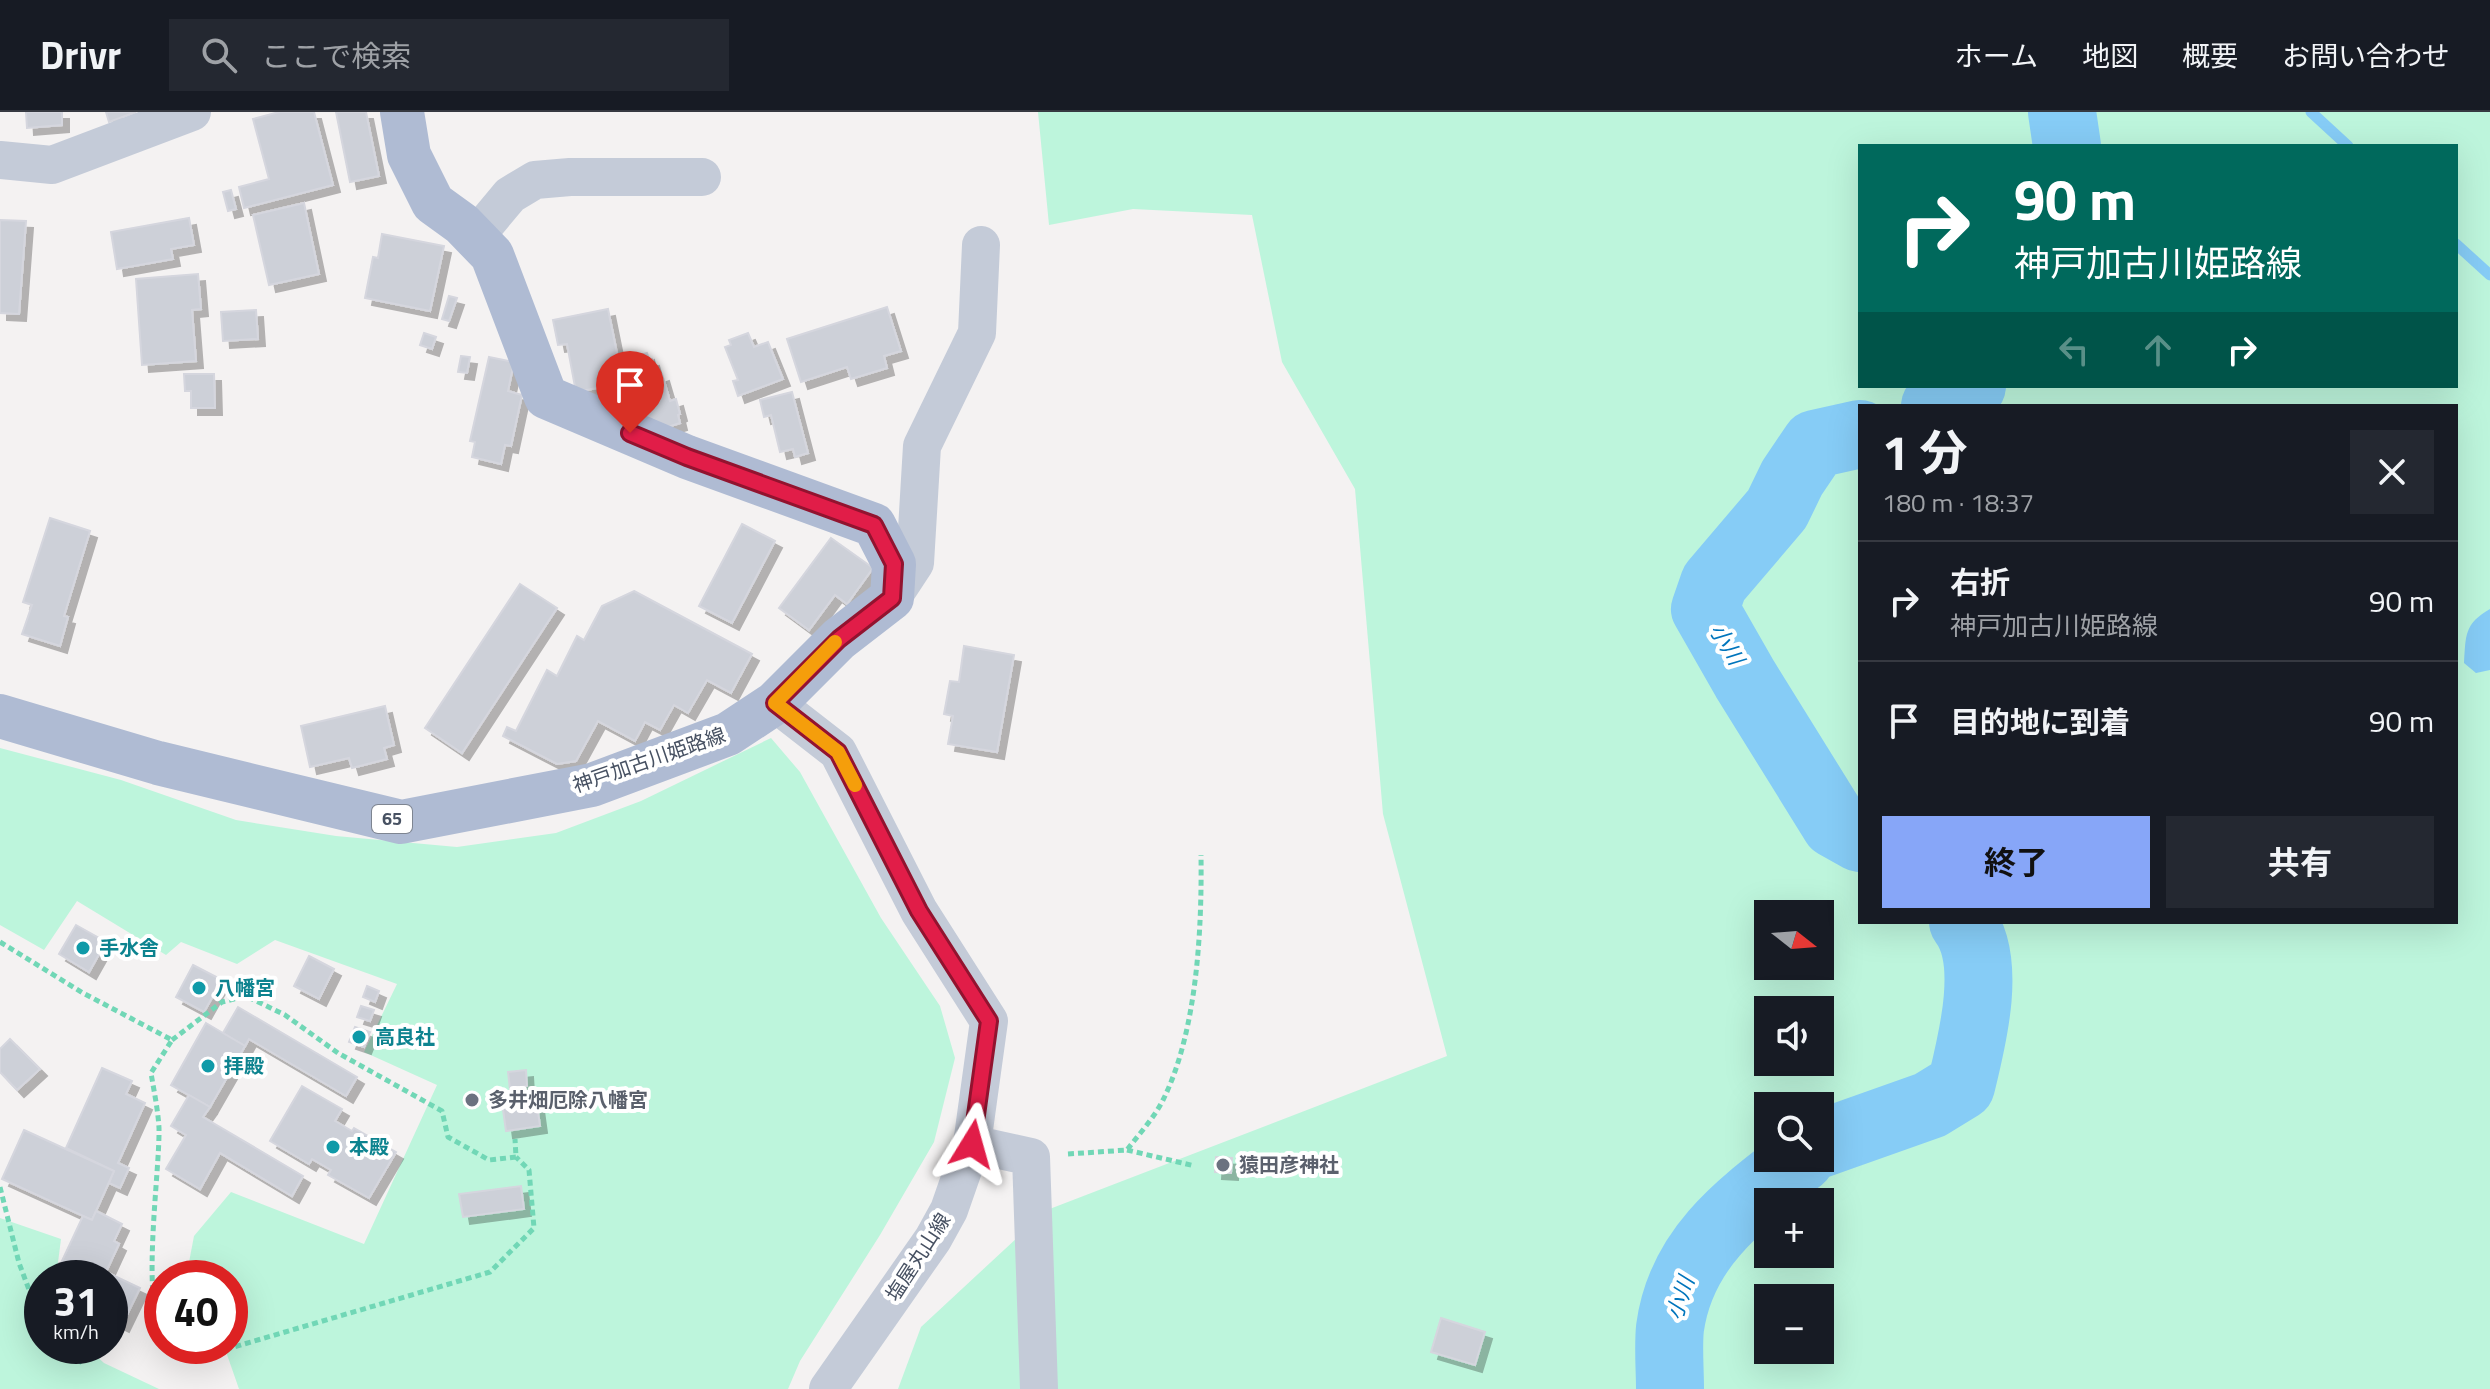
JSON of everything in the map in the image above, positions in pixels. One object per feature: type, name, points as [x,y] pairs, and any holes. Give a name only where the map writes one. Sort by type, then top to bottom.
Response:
[{"type":"main road","points":[[402,112],[409,155],[433,203],[462,224],[492,255],[546,397],[687,457],[874,525],[894,564],[892,598]]},
{"type":"main road","name":"神戸加古川姫路線","points":[[0,716],[158,763],[401,822],[592,785],[728,734],[775,703],[839,639],[892,598]]},
{"type":"street","points":[[0,160],[52,165],[192,112]]},
{"type":"street","points":[[475,237],[510,195],[535,180],[702,177]]},
{"type":"street","points":[[892,598],[915,563],[922,446],[977,333],[981,245]]},
{"type":"street","name":"塩屋丸山線","points":[[775,703],[838,752],[919,911],[989,1021],[972,1144],[949,1210],[933,1239],[828,1389]]},
{"type":"street","points":[[972,1144],[1031,1157],[1039,1389]]},
{"type":"path","points":[[1127,1150],[1162,1102],[1182,1056],[1202,928],[1201,855]]},
{"type":"path","points":[[0,942],[83,993],[172,1040]]},
{"type":"path","points":[[152,1260],[159,1126],[151,1073],[172,1040],[222,1002],[246,996],[285,1015],[338,1053],[442,1111],[448,1137],[489,1160],[516,1157]]},
{"type":"path","points":[[248,1343],[490,1272],[534,1228],[529,1170],[516,1157],[515,1139]]},
{"type":"path","points":[[1031,1157],[1127,1150],[1195,1166]]},
{"type":"path","points":[[0,1187],[24,1276]]},
{"type":"green space","points":[[1038,112],[2490,112],[2490,1389],[898,1389],[921,1327],[1047,1210],[1447,1056],[1383,814],[1355,489],[1282,362],[1252,215],[1133,209],[1049,225]]},
{"type":"green space","name":"多井畑厄除八幡宮","points":[[771,738],[800,772],[881,918],[940,1006],[955,1058],[934,1142],[880,1235],[800,1361],[788,1389],[239,1389],[230,1364],[248,1364],[248,1260],[189,1260],[194,1236],[231,1192],[364,1244],[437,1085],[364,1052],[397,984],[275,940],[237,964],[181,942],[166,955],[77,901],[44,950],[0,925],[0,748],[121,780],[236,820],[336,836],[457,847],[556,833],[641,801]]},
{"type":"green space","points":[[0,1218],[61,1239],[58,1260],[24,1260],[24,1364],[106,1364],[159,1389],[0,1389]]},
{"type":"water","points":[[2490,609],[2490,670],[2476,673],[2464,663],[2466,638],[2475,620]]},
{"type":"building","points":[[26,112],[62,112],[62,125],[27,128]]},
{"type":"building","points":[[106,112],[136,112],[109,122]]},
{"type":"building","points":[[279,112],[314,112],[333,185],[244,208],[239,187],[269,179],[253,119]]},
{"type":"building","points":[[336,112],[366,112],[379,176],[350,182]]},
{"type":"building","points":[[231,190],[236,209],[228,211],[223,192]]},
{"type":"building","points":[[304,203],[319,274],[269,285],[253,215]]},
{"type":"building","points":[[189,218],[194,245],[171,249],[173,259],[117,269],[111,232]]},
{"type":"building","points":[[0,220],[26,221],[19,314],[0,313]]},
{"type":"building","points":[[382,234],[444,246],[430,311],[365,298],[373,257],[378,258]]},
{"type":"building","points":[[198,274],[201,309],[192,310],[196,361],[142,365],[136,279]]},
{"type":"building","points":[[449,296],[457,298],[449,321],[442,319]]},
{"type":"building","points":[[887,307],[901,351],[884,356],[887,368],[851,379],[847,367],[801,382],[787,339]]},
{"type":"building","points":[[608,309],[623,383],[576,392],[567,344],[558,345],[553,320]]},
{"type":"building","points":[[256,310],[258,339],[223,341],[221,312]]},
{"type":"building","points":[[424,333],[436,337],[432,349],[420,345]]},
{"type":"building","points":[[748,333],[754,347],[768,342],[783,379],[738,396],[733,381],[738,380],[725,347],[731,345],[729,340]]},
{"type":"building","points":[[647,353],[657,376],[662,374],[670,401],[676,399],[680,414],[680,423],[652,432],[630,358]]},
{"type":"building","points":[[461,356],[470,357],[467,373],[458,372]]},
{"type":"building","points":[[489,357],[514,362],[508,391],[522,395],[511,446],[505,445],[501,464],[472,457],[475,442],[470,441]]},
{"type":"building","points":[[184,374],[214,374],[215,408],[191,408],[191,391],[185,391]]},
{"type":"building","points":[[792,392],[808,453],[795,457],[793,449],[780,452],[771,415],[764,417],[760,400]]},
{"type":"building","points":[[50,518],[90,531],[64,616],[68,617],[60,646],[22,634],[32,605],[23,602]]},
{"type":"building","points":[[742,524],[775,541],[732,623],[699,606]]},
{"type":"building","points":[[831,538],[873,568],[847,604],[835,595],[809,630],[779,608]]},
{"type":"building","points":[[520,584],[557,608],[462,753],[425,728]]},
{"type":"building","points":[[634,591],[752,654],[731,693],[707,680],[688,713],[674,705],[660,730],[645,722],[635,741],[598,721],[576,761],[557,764],[503,736],[507,727],[516,731],[547,670],[557,676],[577,636],[584,640],[602,606]]},
{"type":"building","points":[[964,646],[1014,655],[997,752],[948,744],[953,716],[944,714],[950,681],[959,682]]},
{"type":"building","points":[[385,706],[394,745],[384,748],[387,759],[352,768],[349,758],[310,767],[301,726]]},
{"type":"building","name":"手水舎","points":[[76,925],[106,942],[89,972],[59,954]]},
{"type":"building","points":[[309,956],[334,969],[319,999],[294,986]]},
{"type":"building","name":"八幡宮","points":[[193,965],[222,980],[204,1012],[176,997]]},
{"type":"building","points":[[367,986],[379,991],[375,1002],[363,997]]},
{"type":"building","points":[[361,1006],[374,1010],[370,1021],[357,1017]]},
{"type":"building","points":[[238,1007],[357,1077],[346,1096],[249,1039],[245,1046],[223,1033]]},
{"type":"building","name":"拝殿","points":[[206,1023],[245,1046],[210,1107],[171,1085]]},
{"type":"building","name":"高良社","points":[[355,1027],[370,1032],[364,1047],[349,1042]]},
{"type":"building","points":[[10,1039],[40,1069],[17,1090],[0,1072],[0,1049]]},
{"type":"building","points":[[102,1068],[132,1081],[126,1094],[145,1103],[118,1163],[129,1168],[120,1188],[109,1183],[114,1171],[66,1148]]},
{"type":"building","points":[[526,1070],[527,1086],[510,1089],[508,1072]]},
{"type":"building","name":"本殿","points":[[302,1086],[342,1109],[335,1121],[396,1152],[369,1198],[328,1175],[331,1170],[312,1159],[309,1164],[270,1141]]},
{"type":"building","points":[[535,1090],[540,1126],[506,1131],[501,1095]]},
{"type":"building","points":[[189,1095],[210,1107],[203,1117],[303,1176],[292,1196],[220,1153],[200,1189],[166,1169],[186,1135],[171,1126]]},
{"type":"building","points":[[24,1130],[114,1171],[92,1220],[2,1179]]},
{"type":"building","name":"猿田彦神社","points":[[1216,1157],[1232,1158],[1231,1173],[1215,1172]]},
{"type":"building","points":[[521,1186],[524,1209],[463,1217],[459,1194]]},
{"type":"building","points":[[96,1211],[122,1224],[114,1241],[119,1244],[112,1260],[62,1260],[83,1216],[92,1220]]},
{"type":"building","points":[[128,1282],[140,1288],[128,1313]]},
{"type":"building","points":[[1441,1318],[1485,1332],[1475,1365],[1431,1352]]},
{"type":"waterway","name":"小川","points":[[2062,112],[2067,144]]},
{"type":"waterway","points":[[2311,112],[2346,144]]},
{"type":"waterway","points":[[2458,246],[2490,275]]},
{"type":"waterway","name":"小川","points":[[1939,404],[1968,388]]},
{"type":"waterway","name":"小川","points":[[1858,434],[1815,444],[1792,478],[1777,509],[1714,583],[1705,609],[1835,824],[1858,837]]},
{"type":"waterway","name":"小川","points":[[1834,1139],[1930,1105],[1961,1086],[1974,1025],[1978,979],[1972,938],[1964,924]]},
{"type":"waterway","name":"小川","points":[[1670,1389],[1670,1328],[1676,1299],[1687,1274],[1717,1230],[1783,1172]]},
{"type":"slow traffic","points":[[835,642],[775,703],[838,752],[855,785]]},
{"type":"place","name":"手水舎","points":[[83,948]]},
{"type":"place","name":"八幡宮","points":[[199,988]]},
{"type":"place","name":"高良社","points":[[359,1037]]},
{"type":"place","name":"拝殿","points":[[208,1066]]},
{"type":"place","name":"多井畑厄除八幡宮","points":[[472,1100]]},
{"type":"place","name":"本殿","points":[[333,1147]]},
{"type":"place","name":"猿田彦神社","points":[[1223,1165]]},
{"type":"route","points":[[630,433],[874,525],[894,564],[892,598],[839,639],[775,703],[838,752],[919,911],[989,1021],[972,1144]]}]
